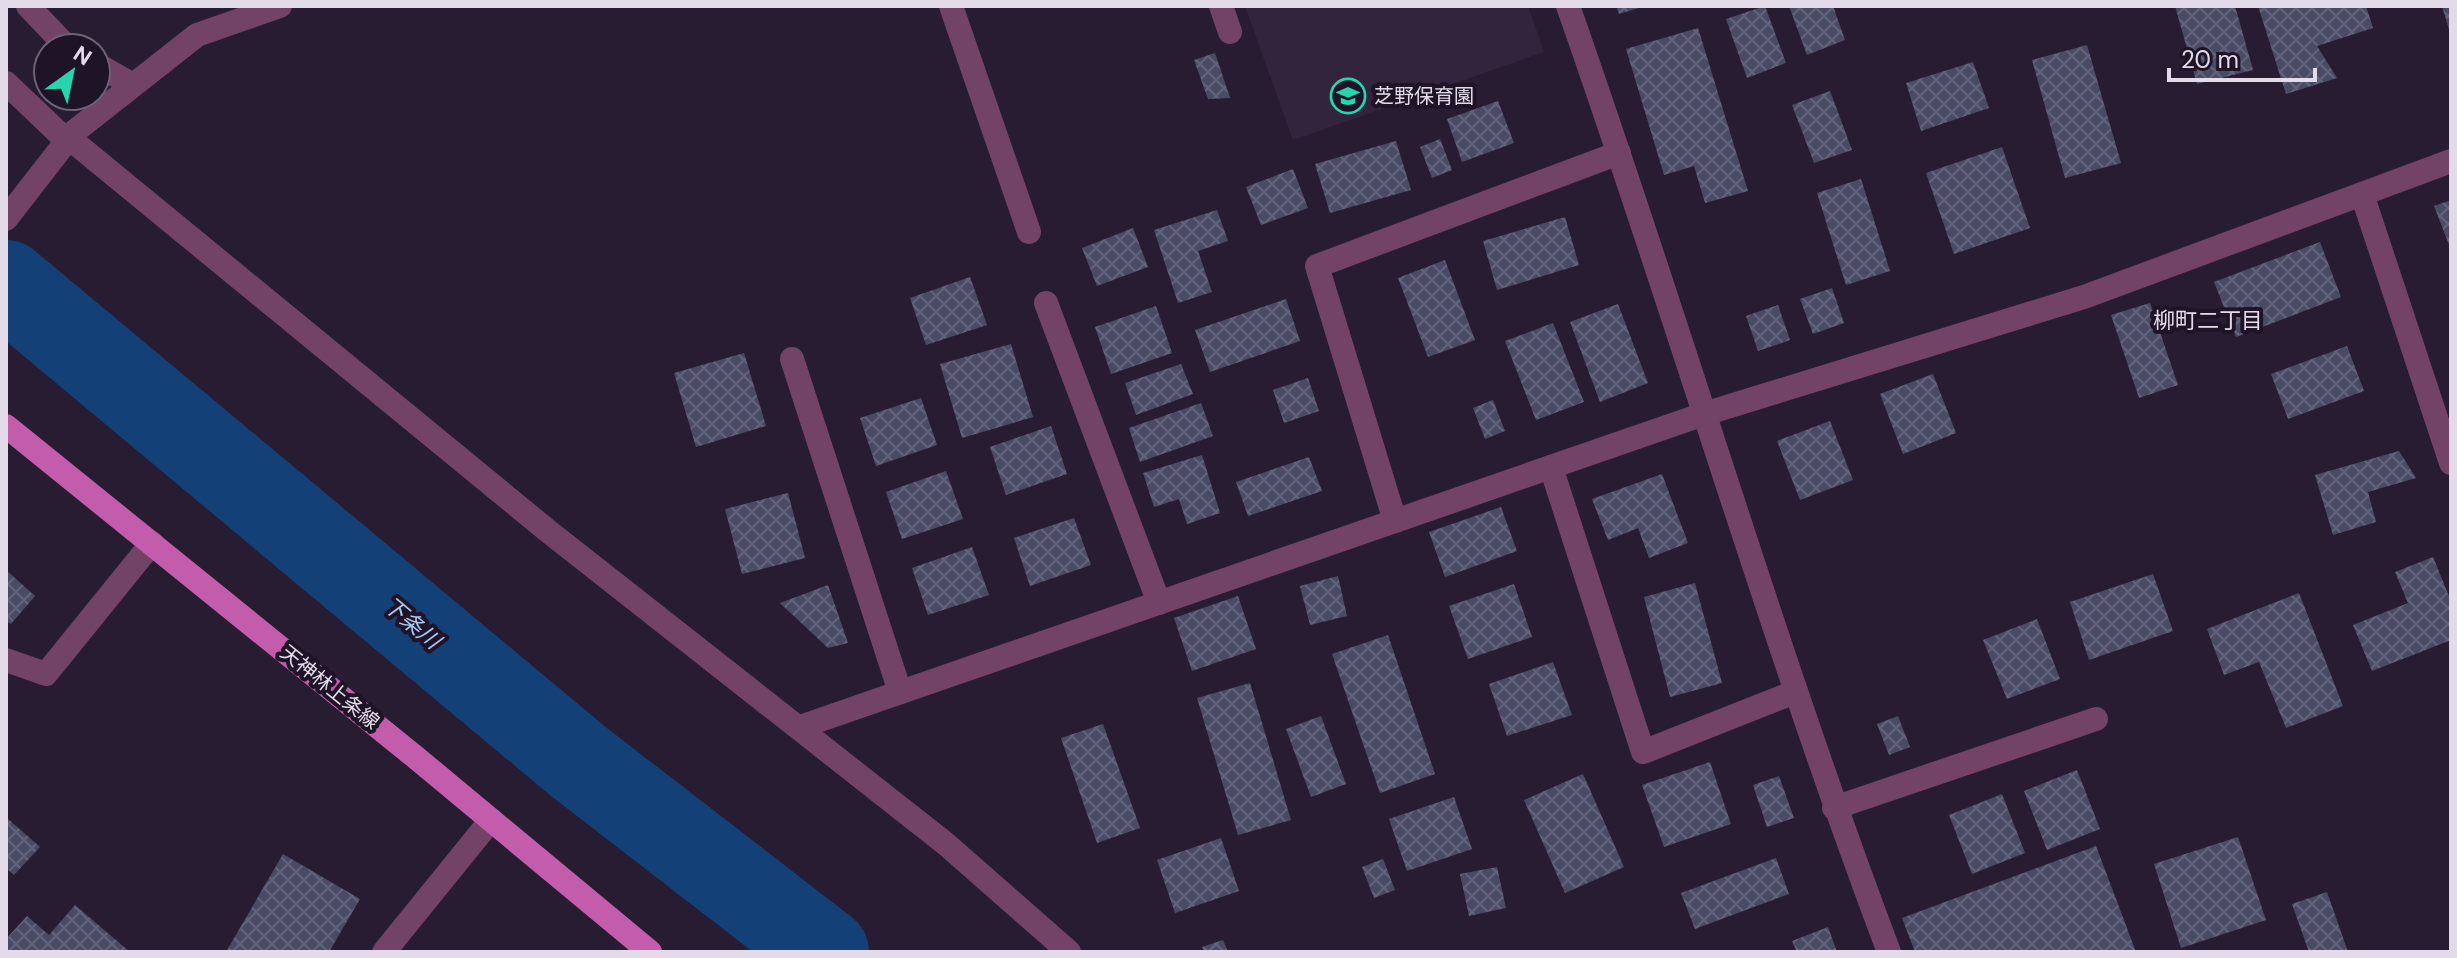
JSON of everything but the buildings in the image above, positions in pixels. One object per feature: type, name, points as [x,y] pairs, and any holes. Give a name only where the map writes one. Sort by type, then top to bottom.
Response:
[{"type":"main road","name":"天神林上条線","points":[[6,426],[650,952]]},
{"type":"street","points":[[28,6],[53,32]]},
{"type":"street","points":[[6,219],[64,144],[197,35],[280,6]]},
{"type":"street","points":[[951,6],[1029,232]]},
{"type":"street","points":[[1221,6],[1230,32]]},
{"type":"street","points":[[1568,6],[1834,808],[1889,952]]},
{"type":"street","points":[[112,73],[133,85]]},
{"type":"street","points":[[6,83],[64,144],[946,844],[1069,952]]},
{"type":"street","points":[[1395,521],[1317,266],[1619,153]]},
{"type":"street","points":[[800,727],[1704,414],[2084,297],[2451,161]]},
{"type":"street","points":[[2362,194],[2451,463]]},
{"type":"street","points":[[1046,303],[1159,603]]},
{"type":"street","points":[[792,359],[900,692]]},
{"type":"street","points":[[1551,467],[1643,752],[1795,692]]},
{"type":"street","points":[[6,660],[46,674],[152,543]]},
{"type":"street","points":[[1834,808],[2096,719]]},
{"type":"street","points":[[384,952],[491,820]]},
{"type":"shaded area","name":"芝野保育園","points":[[1245,6],[1528,6],[1544,52],[1293,140]]},
{"type":"waterway","name":"下条川","points":[[6,284],[579,762],[825,952]]},
{"type":"place","name":"芝野保育園","points":[[1348,96]]},
{"type":"district","name":"柳町二丁目","points":[[2208,320]]}]
